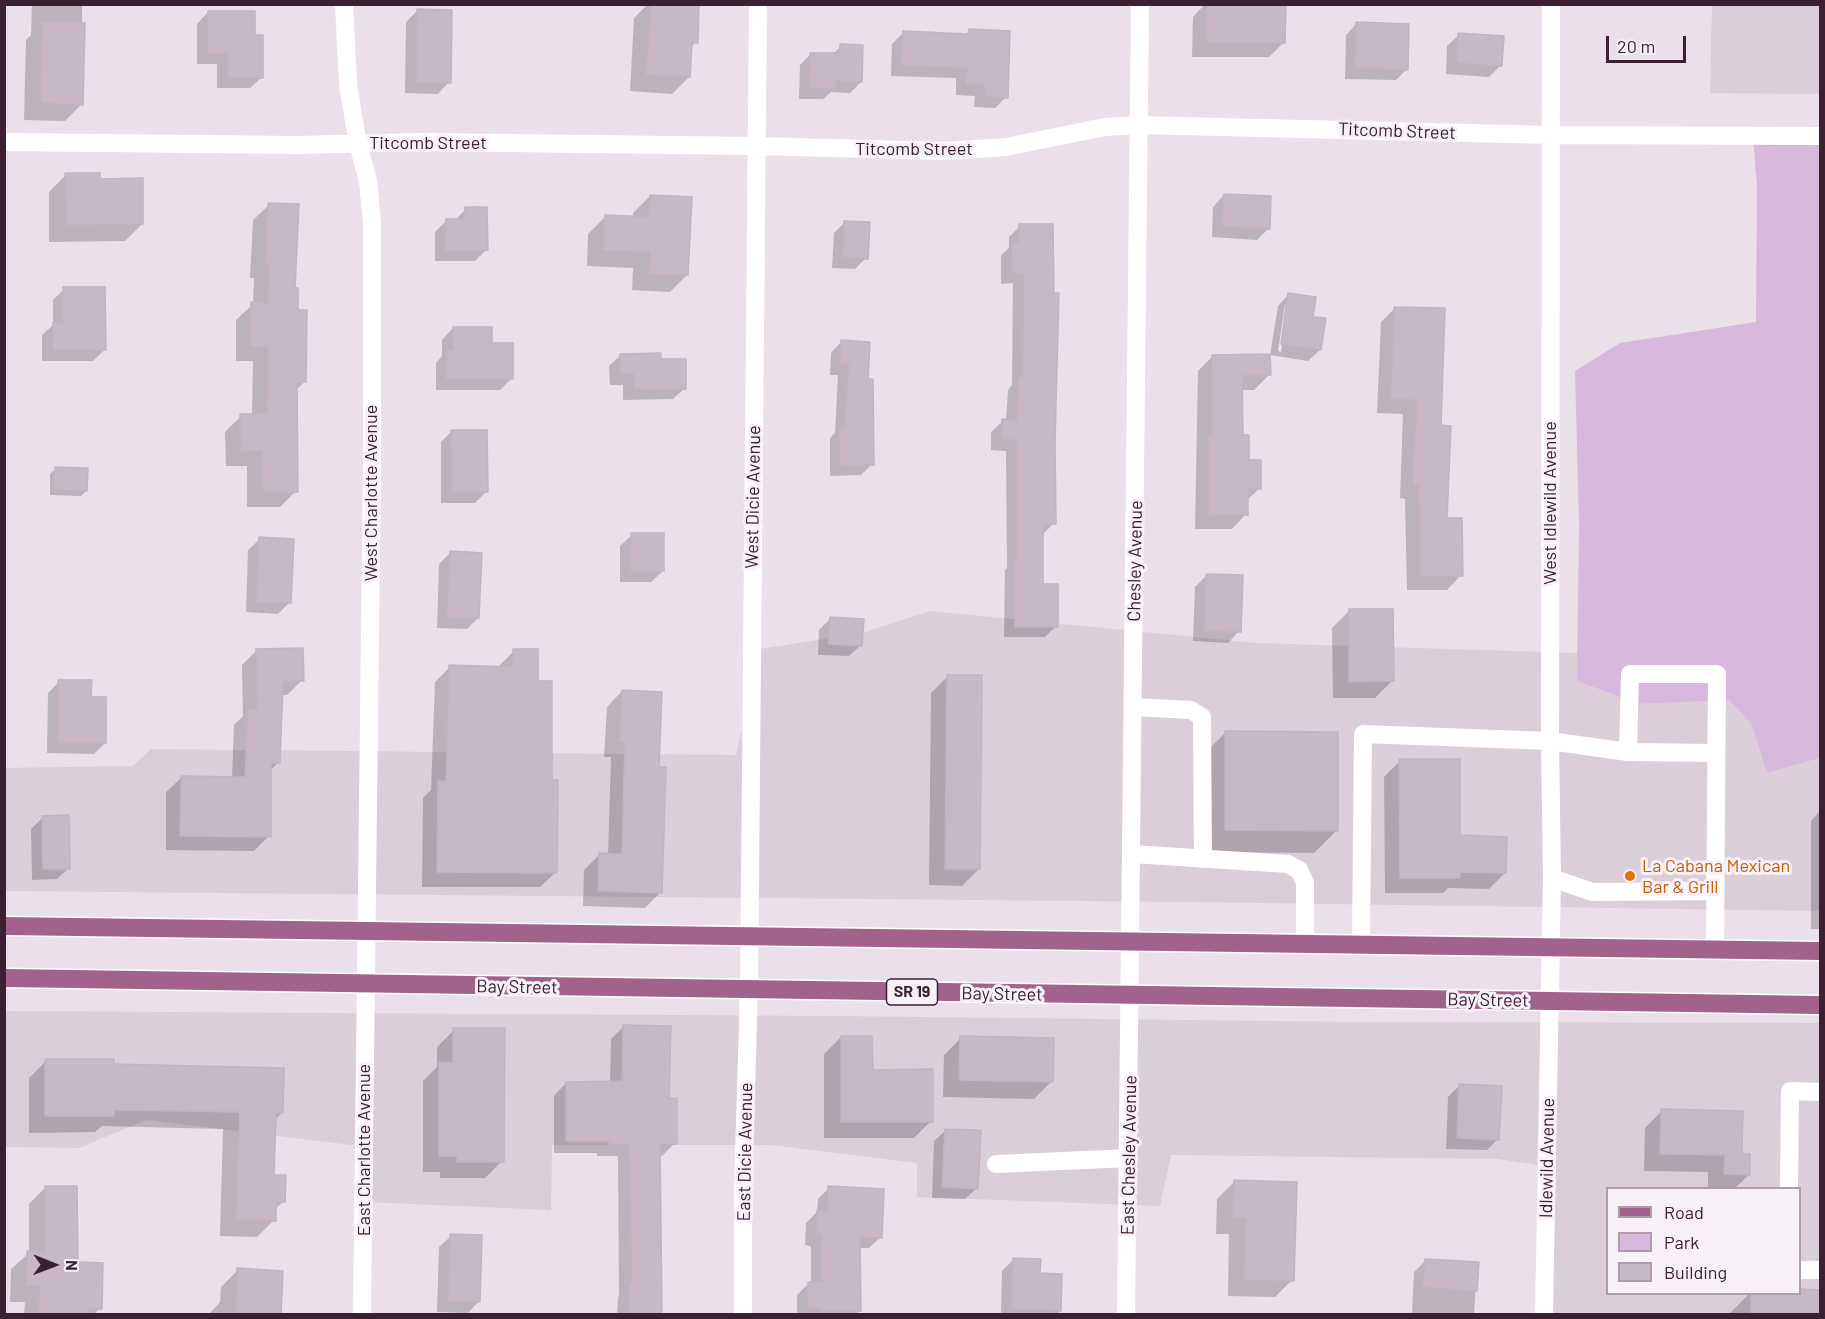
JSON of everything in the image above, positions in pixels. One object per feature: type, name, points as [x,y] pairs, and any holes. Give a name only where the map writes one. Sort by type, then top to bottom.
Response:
[{"type":"main road","points":[[4,926],[1821,951]]},
{"type":"main road","name":"Bay Street","points":[[4,978],[1821,1005]]},
{"type":"street","name":"West Charlotte Avenue","points":[[344,4],[348,85],[358,144],[368,181],[372,223],[365,985]]},
{"type":"street","name":"West Dicie Avenue","points":[[749,990],[750,674],[757,244],[758,4]]},
{"type":"street","name":"Chesley Avenue","points":[[1131,996],[1140,4]]},
{"type":"street","name":"West Idlewild Avenue","points":[[1550,1001],[1552,878],[1550,741],[1551,4]]},
{"type":"street","name":"Titcomb Street","points":[[4,141],[297,145],[422,142],[945,151],[1006,147],[1105,127],[1139,125],[1551,135],[1821,136]]},
{"type":"street","points":[[1628,752],[1630,674],[1717,674],[1715,950]]},
{"type":"street","points":[[1133,707],[1191,710],[1202,717],[1203,859]]},
{"type":"street","points":[[1361,944],[1364,734],[1550,741],[1628,752],[1715,753]]},
{"type":"street","points":[[1132,854],[1288,864],[1299,870],[1305,883],[1305,944]]},
{"type":"street","points":[[1552,878],[1592,892],[1715,891]]},
{"type":"street","name":"East Charlotte Avenue","points":[[362,1314],[365,985]]},
{"type":"street","name":"East Dicie Avenue","points":[[742,1314],[749,990]]},
{"type":"street","name":"East Chesley Avenue","points":[[1126,1314],[1131,996]]},
{"type":"street","name":"Idlewild Avenue","points":[[1544,1314],[1550,1001]]},
{"type":"street","points":[[1789,1187],[1791,1091],[1821,1092]]},
{"type":"street","points":[[996,1164],[1129,1158]]},
{"type":"street","points":[[1801,1270],[1821,1270]]},
{"type":"shaded area","points":[[1712,5],[1820,5],[1820,94],[1710,93]]},
{"type":"shaded area","points":[[930,611],[1256,643],[1577,653],[1577,681],[1638,704],[1729,699],[1751,722],[1767,773],[1820,758],[1820,911],[1191,902],[5,891],[4,768],[133,766],[151,749],[736,755],[760,649],[862,633]]},
{"type":"shaded area","points":[[5,1011],[1365,1022],[1820,1023],[1820,1314],[1536,1314],[1537,1165],[1498,1159],[1171,1155],[1160,1206],[917,1197],[917,1163],[771,1145],[552,1145],[551,1210],[365,1202],[360,1146],[146,1120],[79,1148],[5,1147]]},
{"type":"green space","points":[[1752,127],[1820,130],[1820,758],[1767,773],[1751,723],[1729,700],[1638,704],[1577,681],[1579,523],[1575,371],[1620,343],[1756,322],[1757,185]]},
{"type":"building","points":[[651,4],[699,4],[698,43],[692,43],[690,77],[646,75]]},
{"type":"building","points":[[1207,4],[1286,4],[1285,43],[1207,42]]},
{"type":"building","points":[[417,9],[452,10],[451,83],[416,83]]},
{"type":"building","points":[[208,11],[255,11],[255,35],[263,35],[263,78],[228,78],[228,54],[208,54]]},
{"type":"building","points":[[42,22],[85,23],[83,105],[40,103]]},
{"type":"building","points":[[1356,22],[1409,24],[1408,70],[1355,68]]},
{"type":"building","points":[[969,29],[1010,31],[1008,98],[985,96],[985,85],[966,84],[967,68],[902,65],[903,31],[968,34]]},
{"type":"building","points":[[1458,33],[1504,36],[1502,66],[1456,63]]},
{"type":"building","points":[[840,44],[863,45],[862,82],[836,81],[836,89],[809,88],[810,53],[840,53]]},
{"type":"building","points":[[65,173],[100,173],[100,179],[143,178],[143,224],[66,225]]},
{"type":"building","points":[[1224,194],[1271,196],[1270,229],[1222,226]]},
{"type":"building","points":[[650,195],[692,197],[688,275],[649,274],[650,252],[603,250],[605,215],[648,217]]},
{"type":"building","points":[[268,203],[299,204],[295,288],[298,288],[298,310],[307,310],[306,382],[297,382],[298,492],[263,492],[262,451],[241,451],[240,414],[267,414],[268,346],[251,346],[251,302],[268,303],[269,263],[265,263]]},
{"type":"building","points":[[465,207],[487,207],[488,250],[446,251],[446,219],[465,219]]},
{"type":"building","points":[[844,221],[870,222],[868,259],[843,257]]},
{"type":"building","points":[[1019,224],[1053,224],[1054,293],[1059,293],[1055,442],[1056,524],[1043,524],[1043,584],[1058,584],[1058,627],[1015,627],[1017,440],[1001,439],[1002,419],[1017,420],[1018,377],[1023,377],[1024,273],[1012,273],[1012,242],[1019,242]]},
{"type":"building","points":[[63,287],[105,287],[106,350],[53,350],[53,323],[63,323]]},
{"type":"building","points":[[1288,293],[1316,297],[1313,317],[1326,318],[1321,350],[1281,344]]},
{"type":"building","points":[[1394,307],[1445,308],[1441,425],[1451,426],[1447,518],[1462,518],[1463,576],[1420,576],[1419,485],[1413,485],[1417,400],[1391,399]]},
{"type":"building","points":[[453,327],[492,327],[492,343],[513,343],[513,379],[446,379],[447,350],[453,350]]},
{"type":"building","points":[[841,340],[870,342],[868,379],[873,379],[874,465],[840,465],[840,425],[845,425],[849,364],[840,364]]},
{"type":"building","points":[[661,353],[661,359],[686,359],[686,389],[634,389],[634,374],[620,374],[620,354]]},
{"type":"building","points":[[1270,354],[1271,375],[1242,375],[1243,435],[1249,435],[1249,460],[1261,460],[1261,489],[1248,488],[1248,515],[1209,515],[1212,355]]},
{"type":"building","points":[[451,430],[487,430],[488,492],[452,492]]},
{"type":"building","points":[[55,467],[88,468],[87,491],[54,490]]},
{"type":"building","points":[[631,533],[664,533],[664,571],[631,572]]},
{"type":"building","points":[[259,537],[294,539],[291,603],[256,602]]},
{"type":"building","points":[[450,551],[482,553],[479,618],[447,617]]},
{"type":"building","points":[[1206,574],[1243,575],[1241,632],[1204,631]]},
{"type":"building","points":[[1349,609],[1393,609],[1394,681],[1349,682]]},
{"type":"building","points":[[830,617],[864,619],[862,646],[828,644]]},
{"type":"building","points":[[303,648],[304,681],[283,681],[280,763],[271,763],[271,837],[180,836],[181,776],[245,777],[248,709],[257,709],[256,649]]},
{"type":"building","points":[[513,649],[538,649],[538,681],[552,681],[552,780],[558,780],[557,873],[437,872],[438,781],[446,781],[449,665],[513,667]]},
{"type":"building","points":[[947,675],[982,675],[980,869],[945,869]]},
{"type":"building","points":[[58,680],[92,680],[91,697],[106,697],[106,743],[58,743]]},
{"type":"building","points":[[622,690],[662,692],[659,767],[666,767],[662,893],[598,891],[599,853],[622,854],[625,742],[619,742]]},
{"type":"building","points":[[1225,731],[1338,732],[1338,831],[1225,830]]},
{"type":"building","points":[[1399,759],[1460,759],[1460,835],[1507,837],[1506,873],[1460,872],[1460,878],[1400,878]]},
{"type":"building","points":[[69,815],[70,869],[43,869],[42,816]]},
{"type":"building","points":[[623,1025],[671,1026],[669,1098],[677,1098],[677,1144],[660,1144],[662,1314],[629,1314],[630,1284],[632,1284],[630,1144],[609,1144],[609,1141],[566,1141],[566,1082],[622,1081]]},
{"type":"building","points":[[453,1028],[505,1028],[504,1162],[457,1162],[457,1156],[439,1156],[439,1062],[453,1063]]},
{"type":"building","points":[[841,1036],[872,1036],[873,1070],[933,1069],[933,1122],[841,1122]]},
{"type":"building","points":[[960,1036],[1054,1038],[1053,1082],[959,1080]]},
{"type":"building","points":[[45,1059],[114,1059],[114,1064],[284,1068],[283,1113],[276,1113],[274,1175],[286,1175],[285,1202],[276,1202],[276,1221],[236,1219],[240,1112],[114,1110],[114,1116],[45,1116]]},
{"type":"building","points":[[1459,1084],[1502,1086],[1499,1140],[1457,1138]]},
{"type":"building","points":[[1661,1109],[1743,1111],[1742,1154],[1750,1154],[1750,1175],[1724,1174],[1725,1155],[1660,1154]]},
{"type":"building","points":[[945,1129],[981,1130],[978,1189],[942,1187]]},
{"type":"building","points":[[1234,1180],[1297,1182],[1294,1281],[1244,1280],[1246,1218],[1232,1217]]},
{"type":"building","points":[[45,1186],[77,1186],[78,1262],[103,1263],[102,1309],[89,1309],[89,1314],[39,1314],[40,1286],[26,1286],[27,1251],[45,1252]]},
{"type":"building","points":[[828,1186],[884,1189],[882,1238],[860,1237],[861,1311],[821,1311],[821,1308],[808,1308],[808,1282],[822,1282],[822,1235],[816,1235],[817,1210],[827,1211]]},
{"type":"building","points":[[450,1234],[482,1235],[480,1302],[448,1301]]},
{"type":"building","points":[[1013,1258],[1041,1259],[1040,1273],[1062,1274],[1061,1311],[1011,1309]]},
{"type":"building","points":[[1425,1259],[1479,1262],[1477,1291],[1423,1287]]},
{"type":"building","points":[[237,1268],[283,1271],[281,1314],[236,1314]]},
{"type":"building","points":[[1801,1289],[1821,1290],[1821,1314],[1751,1314],[1751,1295],[1801,1295]]},
{"type":"place","name":"La Cabana Mexican Bar & Grill","points":[[1630,876]]}]
